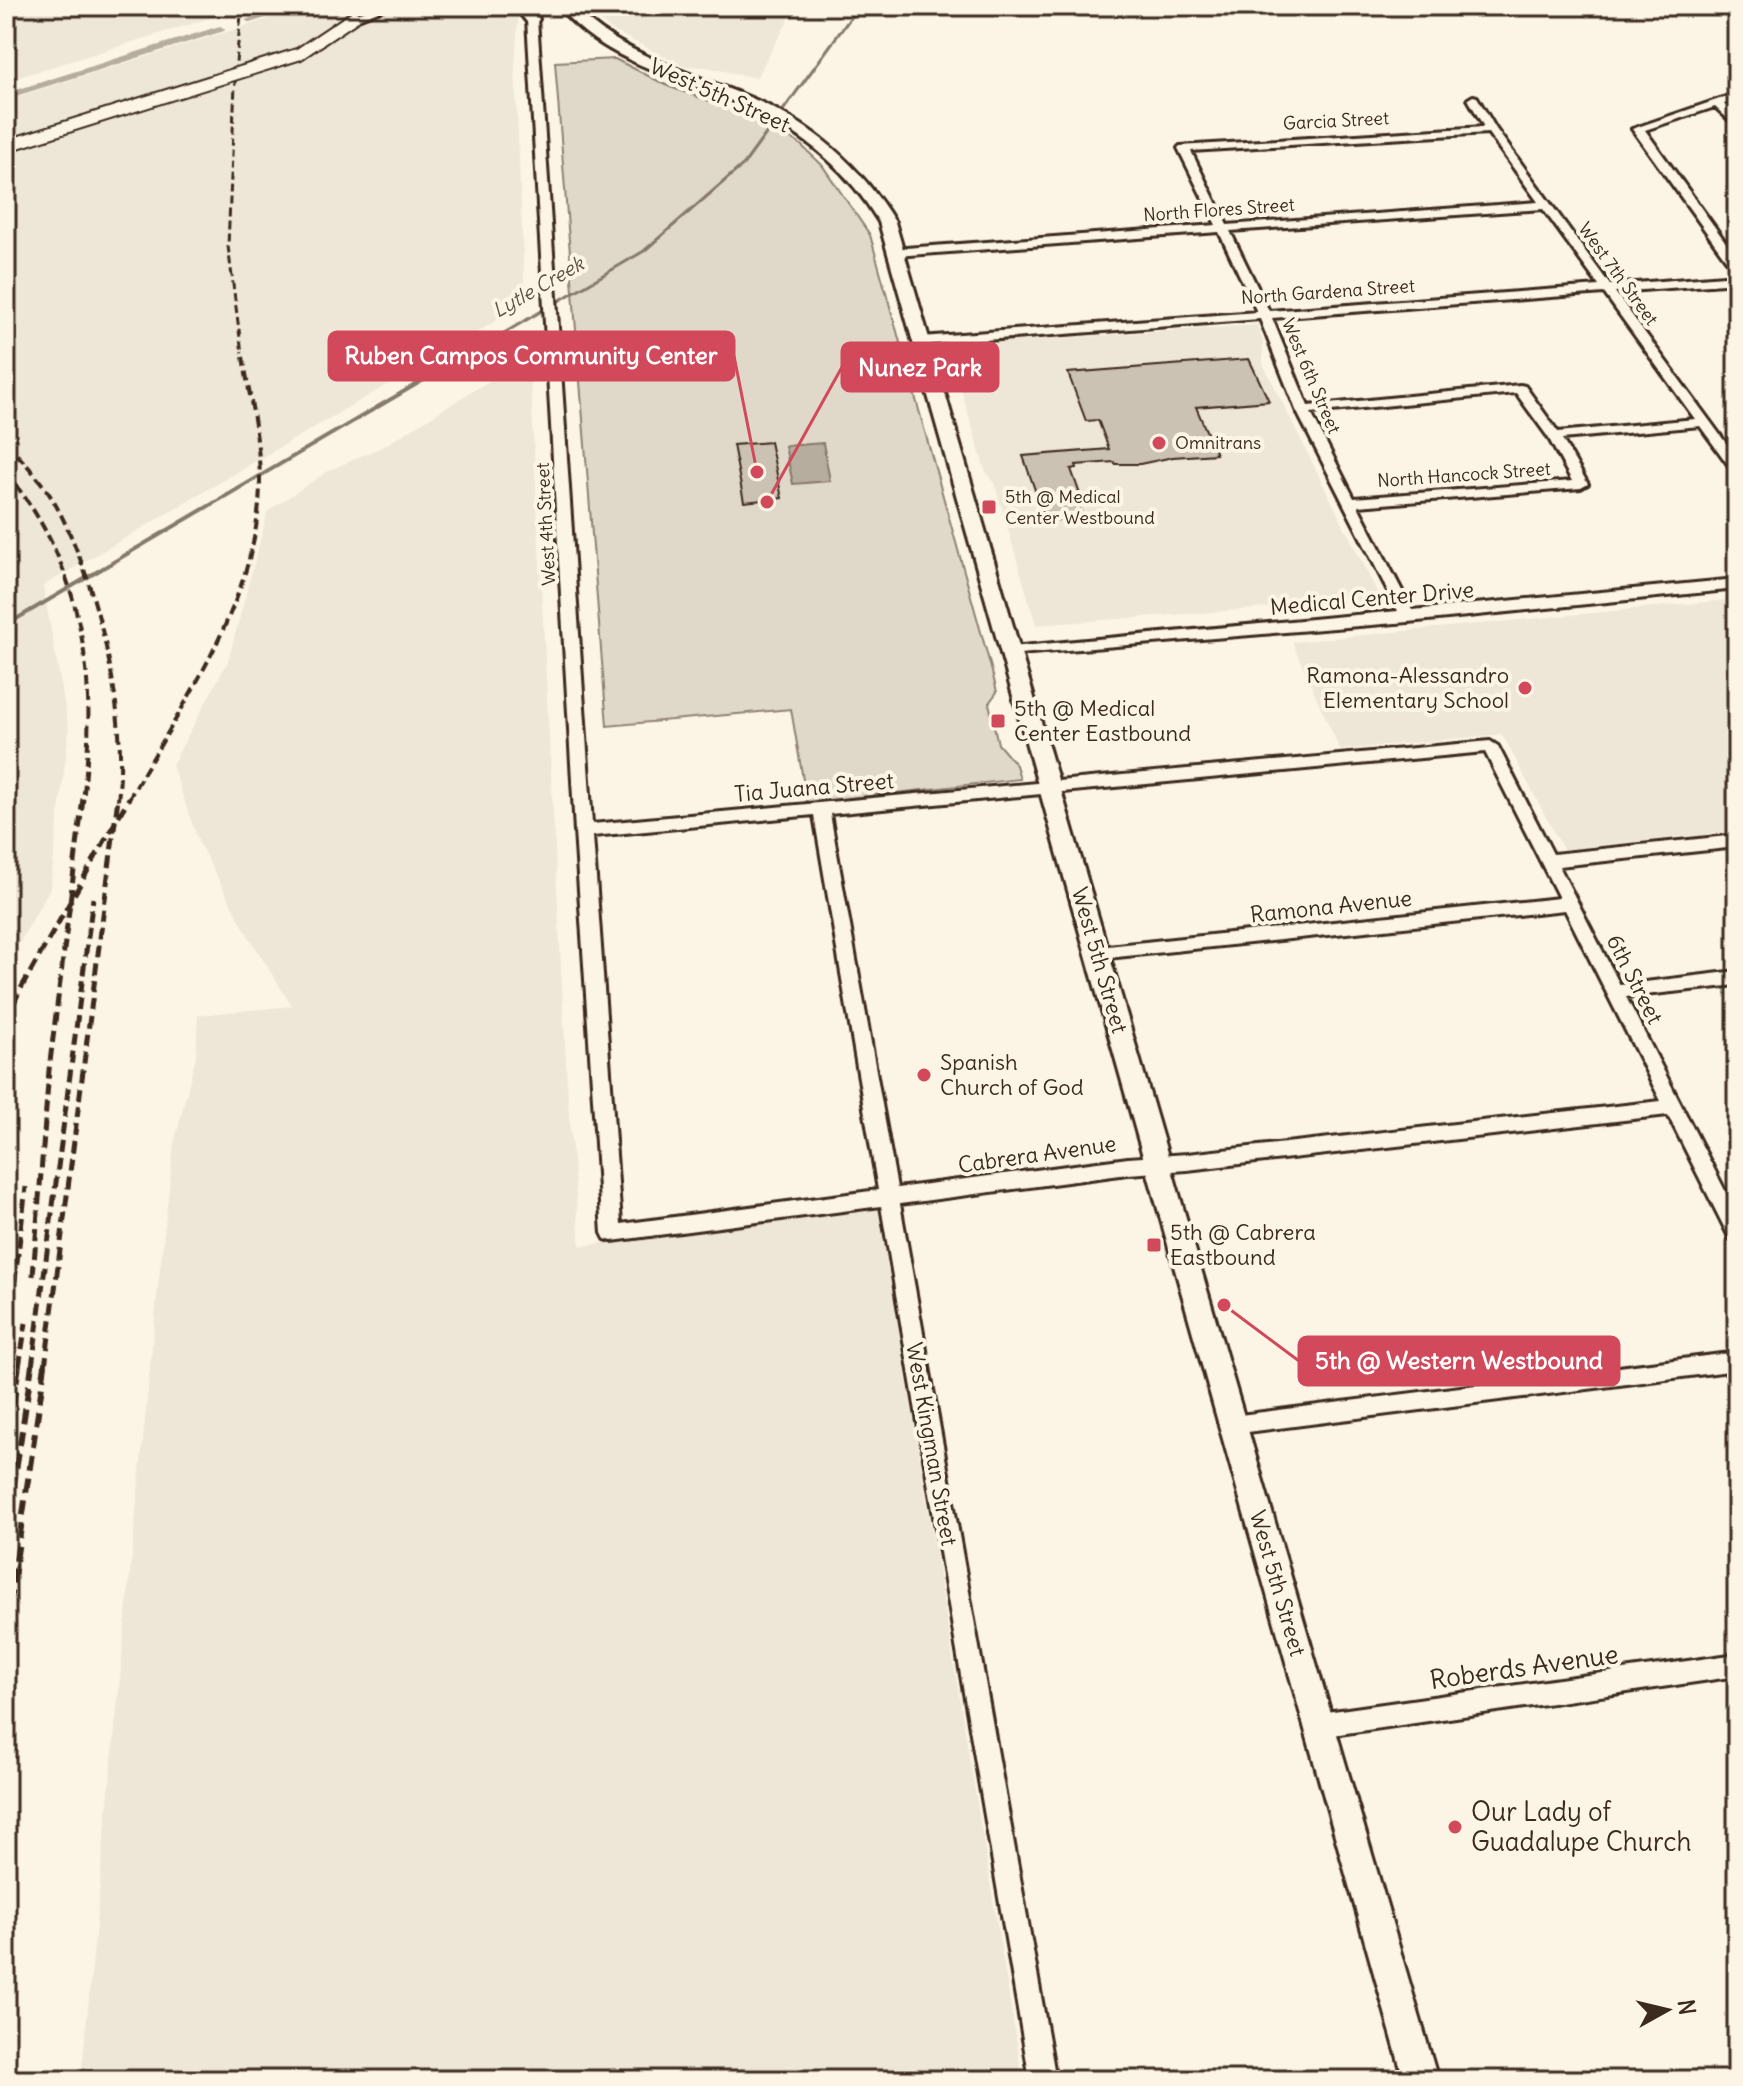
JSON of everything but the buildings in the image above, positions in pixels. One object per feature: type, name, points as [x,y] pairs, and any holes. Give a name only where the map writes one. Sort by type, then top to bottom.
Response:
[{"type":"main road","name":"West 5th Street","points":[[565,6],[586,27],[613,46],[669,72],[741,99],[804,132],[848,167],[887,222],[1421,2080]]},
{"type":"street","points":[[6,146],[299,54],[354,17],[386,6]]},
{"type":"street","points":[[529,12],[546,6]]},
{"type":"street","name":"West 4th Street","points":[[529,12],[552,289],[597,1028]]},
{"type":"street","points":[[1737,96],[1638,129],[1737,266]]},
{"type":"street","name":"West 7th Street","points":[[1473,99],[1491,130],[1737,467]]},
{"type":"street","points":[[1717,103],[1737,124]]},
{"type":"street","name":"Garcia Street","points":[[1184,148],[1491,130]]},
{"type":"street","name":"West 6th Street","points":[[1184,148],[1265,315],[1303,410],[1408,617]]},
{"type":"street","name":"North Flores Street","points":[[896,252],[1545,205]]},
{"type":"street","name":"North Gardena Street","points":[[921,341],[1737,279]]},
{"type":"street","points":[[1303,410],[1520,389],[1554,436],[1703,422]]},
{"type":"street","name":"North Hancock Street","points":[[1351,502],[1581,484],[1554,436]]},
{"type":"street","name":"Medical Center Drive","points":[[1011,652],[1737,584]]},
{"type":"street","name":"Tia Juana Street","points":[[583,831],[1490,746]]},
{"type":"street","name":"6th Street","points":[[1490,746],[1737,1233]]},
{"type":"street","name":"West Kingman Street","points":[[821,808],[1043,2080]]},
{"type":"street","points":[[1548,861],[1737,841]]},
{"type":"street","name":"Ramona Avenue","points":[[1098,953],[1569,903]]},
{"type":"street","points":[[1614,992],[1737,978]]},
{"type":"street","name":"Cabrera Avenue","points":[[597,1028],[612,1233],[1128,1166],[1673,1107]]},
{"type":"street","points":[[1232,1425],[1737,1361]]},
{"type":"street","name":"Roberds Avenue","points":[[1319,1725],[1737,1665]]},
{"type":"shaded area","points":[[6,6],[221,6],[220,15],[6,81]]},
{"type":"shaded area","points":[[310,6],[519,6],[515,66],[525,304],[43,586],[69,730],[50,888],[6,967],[6,100]]},
{"type":"shaded area","points":[[586,6],[796,6],[756,78],[706,67],[683,66],[610,29]]},
{"type":"shaded area","points":[[615,59],[670,87],[752,116],[800,144],[822,165],[870,235],[991,668],[997,692],[989,703],[998,744],[1016,765],[1020,779],[807,803],[791,709],[607,726],[555,62]]},
{"type":"shaded area","points":[[1257,325],[1263,342],[1263,364],[1379,596],[1374,600],[1036,625],[994,482],[985,470],[950,352],[957,345]]},
{"type":"shaded area","points":[[530,371],[568,1101],[580,1246],[878,1207],[1023,2080],[81,2080],[157,1296],[174,1144],[196,1056],[198,1015],[292,1006],[249,937],[199,843],[172,765],[228,661],[268,511],[328,471],[384,446],[502,373]]},
{"type":"shaded area","points":[[823,443],[830,481],[793,484],[785,446]]},
{"type":"shaded area","name":"Ramona-Alessandro Elementary School","points":[[1737,599],[1737,831],[1563,849],[1502,734],[1340,750],[1292,642]]},
{"type":"waterway","name":"Lytle Creek","points":[[250,20],[297,6]]},
{"type":"waterway","name":"Lytle Creek","points":[[470,353],[644,251],[744,164],[859,6]]},
{"type":"waterway","name":"Lytle Creek","points":[[6,96],[220,29]]},
{"type":"waterway","name":"Lytle Creek","points":[[6,625],[473,351]]},
{"type":"railway","points":[[242,6],[236,62],[228,246],[242,353]]},
{"type":"railway","points":[[128,800],[195,686],[233,605],[248,564],[257,521],[260,478],[256,430],[242,351]]},
{"type":"railway","points":[[6,444],[31,470],[53,500],[83,566],[106,646],[114,687],[119,727],[118,800]]},
{"type":"railway","points":[[6,473],[33,509],[53,547],[69,586],[80,628],[88,713],[83,800]]},
{"type":"railway","points":[[70,902],[83,798]]},
{"type":"railway","points":[[115,823],[118,798]]},
{"type":"railway","points":[[115,823],[129,798]]},
{"type":"railway","points":[[45,1367],[115,823]]},
{"type":"railway","points":[[70,902],[115,823]]},
{"type":"railway","points":[[32,1367],[93,898]]},
{"type":"railway","points":[[6,1021],[70,902]]},
{"type":"railway","points":[[33,1276],[49,1070],[70,902]]},
{"type":"railway","points":[[6,1354],[26,1187]]},
{"type":"railway","points":[[19,1367],[26,1323]]},
{"type":"railway","points":[[6,1450],[19,1365]]},
{"type":"railway","points":[[6,1536],[32,1365]]},
{"type":"railway","points":[[6,1629],[45,1365]]},
{"type":"place","name":"Omnitrans","points":[[1159,443]]},
{"type":"place","name":"Ruben Campos Community Center","points":[[757,472]]},
{"type":"place","name":"Nunez Park","points":[[767,502]]},
{"type":"place","name":"5th @ Medical Center Westbound","points":[[989,507]]},
{"type":"place","name":"Ramona-Alessandro Elementary School","points":[[1525,688]]},
{"type":"place","name":"5th @ Medical Center Eastbound","points":[[998,721]]},
{"type":"place","name":"Spanish Church of God","points":[[924,1075]]},
{"type":"place","name":"5th @ Cabrera Eastbound","points":[[1154,1245]]},
{"type":"place","name":"5th @ Western Westbound","points":[[1224,1305]]},
{"type":"place","name":"Our Lady of Guadalupe Church","points":[[1455,1827]]}]
